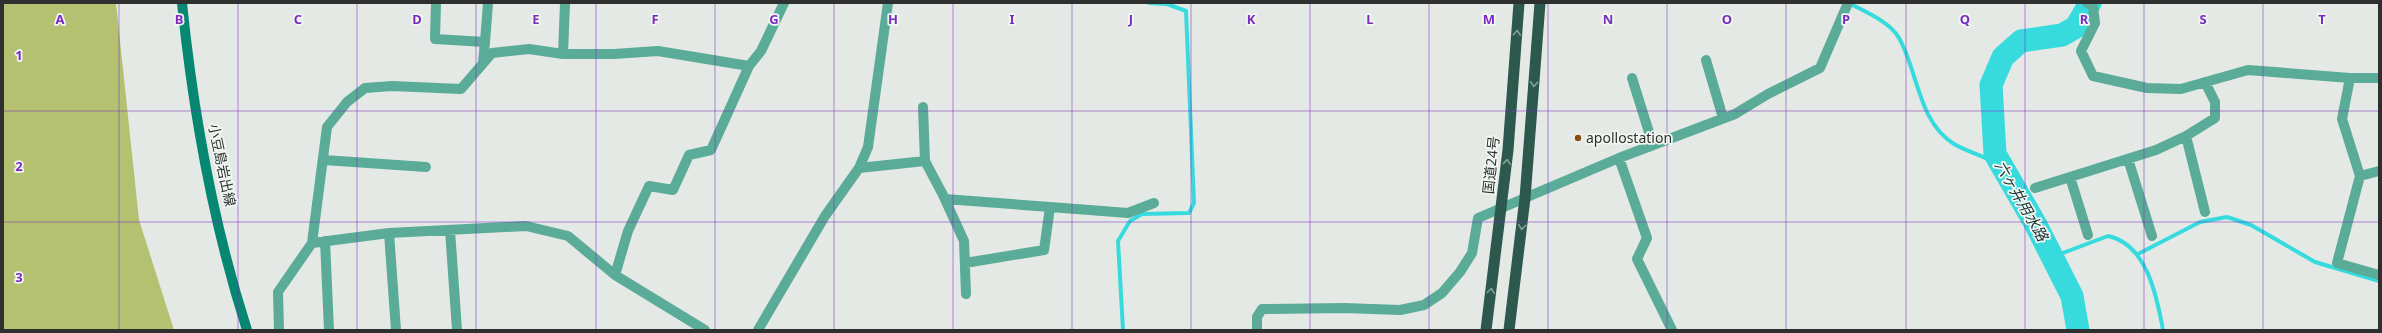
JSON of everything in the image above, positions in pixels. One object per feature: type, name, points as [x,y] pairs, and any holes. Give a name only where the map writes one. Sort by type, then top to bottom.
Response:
[{"type":"highway","name":"国道24号","points":[[1486,330],[1502,208],[1519,3]]},
{"type":"highway","points":[[1509,330],[1525,198],[1540,3]]},
{"type":"main road","name":"小豆島岩出線","points":[[182,3],[186,48],[204,159],[237,298],[247,330]]},
{"type":"street","points":[[436,3],[435,39],[485,42]]},
{"type":"street","points":[[483,62],[488,3]]},
{"type":"street","points":[[563,54],[565,3]]},
{"type":"street","points":[[614,275],[628,231],[649,186],[673,190],[689,155],[711,150],[749,66],[761,51],[784,3]]},
{"type":"street","points":[[758,330],[824,216],[859,168],[868,147],[888,3]]},
{"type":"street","points":[[1258,330],[1257,317],[1262,309],[1344,308],[1400,310],[1424,306],[1442,293],[1460,272],[1472,253],[1478,218],[1619,158],[1735,114],[1768,94],[1820,68],[1848,3]]},
{"type":"street","points":[[2087,3],[2092,6],[2095,23],[2082,51],[2093,76],[2147,88],[2181,89],[2248,70],[2350,78],[2379,78]]},
{"type":"street","points":[[2094,12],[2099,3]]},
{"type":"street","points":[[279,330],[278,292],[312,243],[324,160],[327,127],[347,102],[364,88],[392,86],[461,89],[492,53],[529,49],[563,54],[614,54],[658,51],[749,66]]},
{"type":"street","points":[[1706,60],[1723,118]]},
{"type":"street","points":[[1632,78],[1653,145]]},
{"type":"street","points":[[2350,78],[2342,119],[2360,176],[2337,263],[2379,275]]},
{"type":"street","points":[[2035,188],[2156,150],[2186,136],[2215,118],[2215,102],[2205,82]]},
{"type":"street","points":[[923,107],[925,161],[964,240],[966,294]]},
{"type":"street","points":[[2186,136],[2205,212]]},
{"type":"street","points":[[1619,158],[1647,238],[1637,259],[1672,330]]},
{"type":"street","points":[[2128,159],[2152,236]]},
{"type":"street","points":[[324,160],[426,167]]},
{"type":"street","points":[[859,168],[925,161]]},
{"type":"street","points":[[2360,176],[2379,171]]},
{"type":"street","points":[[2070,177],[2088,236]]},
{"type":"street","points":[[945,199],[1128,213],[1154,202]]},
{"type":"street","points":[[965,262],[1044,250],[1050,207]]},
{"type":"street","points":[[312,243],[389,233],[526,226],[568,236],[614,275],[705,330]]},
{"type":"street","points":[[450,230],[457,330]]},
{"type":"street","points":[[389,233],[396,330]]},
{"type":"street","points":[[325,241],[329,330]]},
{"type":"green space","points":[[3,3],[116,3],[139,220],[174,330],[3,330]]},
{"type":"waterway","points":[[1123,330],[1118,241],[1130,221],[1142,214],[1189,213],[1194,203],[1186,11],[1167,4],[1149,3]]},
{"type":"waterway","points":[[1849,3],[1883,22],[1895,32],[1911,65],[1926,109],[1933,123],[1942,134],[1954,144],[1988,159],[1995,154]]},
{"type":"waterway","name":"六ヶ井用水路","points":[[2078,330],[2072,296],[2036,225],[1995,154],[1991,85],[2003,57],[2021,41],[2062,35],[2076,27],[2090,3]]},
{"type":"waterway","points":[[2138,254],[2200,222],[2227,217],[2251,225],[2315,262],[2379,281]]},
{"type":"waterway","points":[[2052,257],[2108,236],[2121,241],[2132,249],[2148,274],[2153,288],[2163,330]]},
{"type":"place","name":"apollostation","points":[[1578,138]]}]
